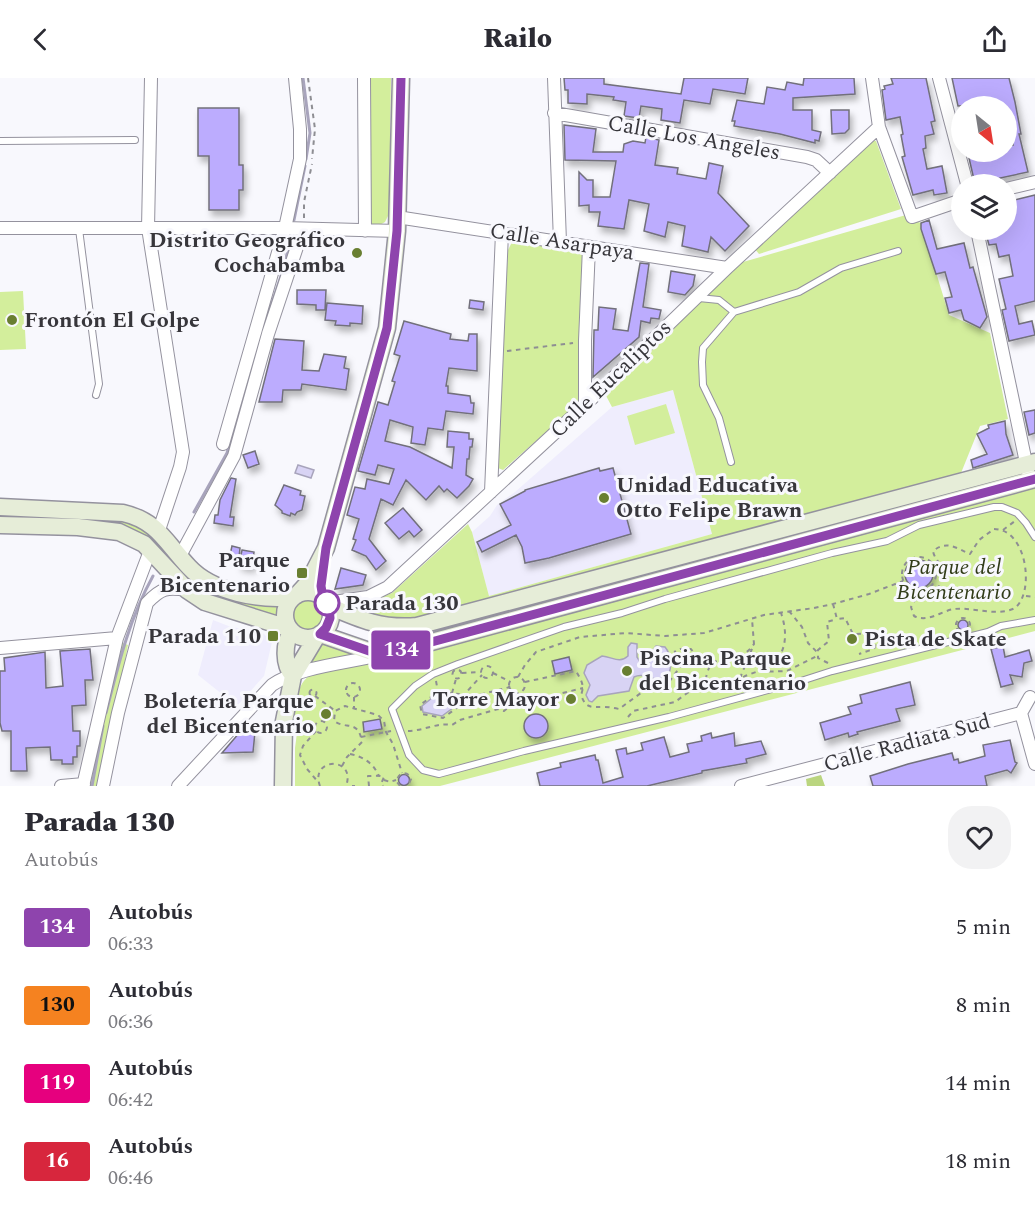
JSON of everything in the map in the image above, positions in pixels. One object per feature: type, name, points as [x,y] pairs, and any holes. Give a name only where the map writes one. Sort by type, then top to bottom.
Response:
[{"type":"main road","points":[[293,675],[287,669],[286,642],[290,629],[285,612],[286,606],[308,584],[326,548],[387,328],[397,224],[401,78]]},
{"type":"main road","points":[[0,507],[123,513],[139,517],[159,530],[198,575],[219,587],[273,598],[312,593],[326,602],[377,625],[397,628],[417,626],[1031,463]]},
{"type":"main road","points":[[0,525],[78,526],[119,532],[144,544],[187,590],[205,602],[290,629],[304,638],[318,635],[375,653],[387,654],[1033,480]]},
{"type":"main road","points":[[283,786],[284,721],[293,675],[318,635],[326,628],[330,618],[322,577],[326,548]]},
{"type":"street","points":[[151,78],[148,228],[183,452],[159,530]]},
{"type":"street","points":[[223,444],[285,228],[300,159],[300,129],[295,78]]},
{"type":"street","points":[[364,78],[365,231]]},
{"type":"street","points":[[554,78],[560,242]]},
{"type":"street","points":[[872,78],[879,127],[912,217],[951,204]]},
{"type":"street","points":[[939,78],[963,174]]},
{"type":"street","name":"Calle Los Angeles","points":[[554,113],[807,157],[816,160],[830,173]]},
{"type":"street","name":"Calle Eucaliptos","points":[[326,602],[368,597],[388,587],[585,405],[727,268],[879,127]]},
{"type":"street","points":[[1017,186],[1035,182]]},
{"type":"street","name":"Calle Asarpaya","points":[[0,228],[303,228],[365,231],[397,224],[502,233],[727,268]]},
{"type":"street","points":[[180,556],[234,456],[268,334],[303,228]]},
{"type":"street","points":[[491,492],[502,233]]},
{"type":"street","points":[[979,240],[1033,480]]},
{"type":"street","points":[[585,405],[589,247]]},
{"type":"street","points":[[61,786],[83,785],[117,638],[150,551]]},
{"type":"street","points":[[104,786],[118,713],[147,603],[157,593],[170,588],[187,590]]},
{"type":"street","points":[[0,648],[117,638]]},
{"type":"street","points":[[178,786],[272,685],[293,675],[387,654]]},
{"type":"street","name":"Calle Radiata Sud","points":[[741,786],[1021,713],[1030,697]]},
{"type":"street","points":[[1021,713],[1035,764]]},
{"type":"lane","points":[[0,141],[135,140]]},
{"type":"lane","points":[[79,229],[99,384],[96,395]]},
{"type":"lane","points":[[731,462],[719,418],[703,385],[703,348],[734,312],[799,292],[841,268],[898,251]]},
{"type":"lane","points":[[696,298],[718,300],[734,312]]},
{"type":"lane","points":[[1035,537],[1017,513],[1002,507],[919,525],[887,541],[831,553],[622,613],[564,627],[433,674],[415,686],[394,705],[393,715],[409,755],[417,765],[430,773],[440,774],[524,751],[669,717],[832,670],[988,632],[1001,626],[1035,620]]},
{"type":"path","points":[[504,352],[578,342]]},
{"type":"path","points":[[915,600],[928,597],[940,585],[942,571],[933,551],[945,545],[952,545],[970,554],[979,540],[994,529],[999,529],[1019,543],[1029,559]]},
{"type":"path","points":[[919,557],[929,561],[935,570],[934,580],[927,589],[917,591],[906,586],[902,570],[908,561],[919,557]]},
{"type":"path","points":[[917,591],[911,607],[914,616],[922,619],[959,609],[1004,611],[1020,604],[1026,596],[1031,580]]},
{"type":"path","points":[[522,703],[518,693],[510,687],[513,678],[518,677],[536,652],[580,637],[626,633],[647,636],[684,636],[704,633],[781,612],[833,604],[903,581]]},
{"type":"path","points":[[1026,596],[1035,597]]},
{"type":"path","points":[[833,604],[837,619]]},
{"type":"path","points":[[959,609],[961,618]]},
{"type":"path","points":[[789,611],[802,627],[808,643],[822,662],[828,663]]},
{"type":"path","points":[[764,671],[783,652],[786,636],[781,612]]},
{"type":"path","points":[[625,720],[633,711],[675,702],[690,691],[711,687],[729,687],[745,676],[764,671],[787,671],[817,654],[820,646],[829,641],[827,622],[837,619],[845,618],[853,634],[867,633],[875,639],[874,649],[859,655]]},
{"type":"path","points":[[961,618],[966,618],[971,623],[965,632],[960,632],[957,628],[957,621],[961,618]]},
{"type":"path","points":[[739,681],[754,644],[752,619]]},
{"type":"path","points":[[711,687],[706,681],[706,674],[712,663],[741,655],[754,644]]},
{"type":"path","points":[[584,688],[580,695],[584,704],[589,707],[619,709],[645,690],[669,682],[680,667],[695,660],[696,656],[691,649],[680,649],[674,652]]},
{"type":"path","points":[[463,698],[459,694],[438,692],[420,705],[420,711],[422,714],[444,717],[462,704],[463,698],[481,674],[483,666],[489,665],[493,669],[493,674]]},
{"type":"path","points":[[518,677],[525,682],[576,671],[584,688]]},
{"type":"path","points":[[462,674],[481,674],[489,678],[493,674]]},
{"type":"path","points":[[493,674],[510,682]]},
{"type":"path","points":[[438,692],[436,681],[453,676]]},
{"type":"path","points":[[452,693],[456,679]]},
{"type":"path","points":[[518,693],[524,689],[525,682]]},
{"type":"path","points":[[351,683],[356,684],[360,689],[354,697],[346,693],[347,686],[351,683]]},
{"type":"path","points":[[463,698],[510,687]]},
{"type":"path","points":[[361,737],[398,729],[418,730],[446,724],[452,725],[460,720],[498,710],[504,711],[510,706],[584,688]]},
{"type":"path","points":[[315,696],[335,711]]},
{"type":"path","points":[[354,697],[354,708]]},
{"type":"path","points":[[335,711],[345,706],[378,715],[384,722],[402,773],[411,777],[408,786]]},
{"type":"path","points":[[334,721],[335,711]]},
{"type":"path","points":[[444,717],[446,724]]},
{"type":"path","points":[[326,724],[334,721]]},
{"type":"path","points":[[334,721],[356,727],[361,737],[359,745],[342,766]]},
{"type":"path","points":[[316,731],[315,725],[318,722],[326,724]]},
{"type":"path","points":[[316,731],[324,732],[326,724]]},
{"type":"path","points":[[316,731],[303,746],[300,754],[307,770],[320,784]]},
{"type":"path","points":[[350,754],[366,759],[379,776]]},
{"type":"path","points":[[320,784],[319,773],[326,765],[335,763],[342,766],[348,777],[346,786]]},
{"type":"path","points":[[369,786],[368,776],[384,777],[384,780],[390,782],[402,773]]},
{"type":"path","points":[[397,779],[400,786]]},
{"type":"path","points":[[383,786],[381,784],[384,780]]},
{"type":"shaded area","name":"Unidad Educativa Otto Felipe Brawn","points":[[673,390],[712,534],[489,596],[472,532],[490,516],[497,505],[612,407]]},
{"type":"shaded area","points":[[298,465],[314,470],[311,478],[295,473]]},
{"type":"shaded area","points":[[213,620],[231,627],[261,631],[272,642],[264,676],[237,706],[198,675]]},
{"type":"shaded area","name":"Piscina Parque del Bicentenario","points":[[631,643],[637,644],[637,657],[642,665],[649,663],[649,655],[656,646],[665,647],[670,661],[667,676],[658,679],[634,677],[629,691],[598,696],[592,702],[589,701],[586,695],[590,685],[584,673],[587,665],[602,656],[619,660],[625,658],[628,656],[628,647]]},
{"type":"shaded area","points":[[437,694],[459,696],[461,702],[442,716],[423,712],[422,706]]},
{"type":"green space","points":[[369,78],[391,78],[389,214],[385,222],[378,226],[371,225]]},
{"type":"green space","points":[[871,140],[876,141],[901,209],[759,254],[754,248]]},
{"type":"green space","points":[[906,215],[909,219],[921,223],[949,315],[990,333],[1008,419],[980,426],[961,473],[425,618],[384,619],[364,613],[362,608],[365,604],[392,593],[468,524],[489,596],[712,534],[673,390],[612,407],[604,392],[743,262]]},
{"type":"green space","points":[[512,242],[579,252],[582,255],[580,400],[503,470],[498,468],[496,462],[508,250]]},
{"type":"green space","name":"Frontón El Golpe","points":[[23,291],[26,349],[0,350],[0,292]]},
{"type":"green space","points":[[666,404],[675,433],[635,445],[627,416]]},
{"type":"green space","name":"Parque del Bicentenario","points":[[1035,484],[1035,631],[440,786],[295,786],[297,733],[292,731],[298,693],[309,676]]},
{"type":"green space","points":[[0,513],[120,518],[141,524],[178,565],[280,603],[277,610],[278,620],[222,603],[193,588],[154,546],[0,517]]},
{"type":"green space","points":[[307,600],[318,605],[323,616],[318,627],[307,632],[296,627],[291,616],[296,605]]},
{"type":"green space","points":[[121,642],[128,645],[100,786],[88,786]]},
{"type":"green space","points":[[321,644],[358,655],[304,667]]},
{"type":"green space","points":[[821,775],[825,786],[807,786],[806,779]]},
{"type":"building","points":[[564,78],[604,78],[604,84],[681,94],[684,78],[748,78],[745,94],[713,89],[710,104],[684,100],[680,123],[661,120],[662,109],[641,106],[639,118],[624,116],[626,102],[613,100],[614,97],[587,94],[587,104],[568,103],[568,90],[565,90]]},
{"type":"building","points":[[804,78],[854,78],[855,94],[793,98],[793,110],[812,110],[812,130],[821,132],[819,141],[815,140],[815,143],[734,126],[735,121],[732,121],[737,100],[764,104],[767,87],[785,90],[787,82],[803,85]]},
{"type":"building","points":[[891,78],[926,78],[935,121],[931,122],[934,134],[925,136],[926,148],[923,149],[927,169],[942,166],[947,193],[934,195],[933,190],[913,195],[902,157],[905,156],[900,117],[886,120],[882,90],[885,89],[884,86],[893,84]]},
{"type":"building","points":[[952,78],[1009,78],[1014,96],[956,96]]},
{"type":"building","points":[[198,108],[239,108],[239,165],[243,165],[243,190],[239,190],[239,210],[209,210],[209,156],[198,156]]},
{"type":"building","points":[[831,110],[849,110],[849,129],[845,133],[832,134]]},
{"type":"building","points":[[1017,113],[1021,134],[1019,134],[1028,172],[1017,174],[973,174],[970,162],[1017,162]]},
{"type":"building","points":[[564,125],[596,129],[593,152],[623,152],[624,144],[633,141],[645,143],[646,137],[659,140],[655,165],[678,168],[677,174],[706,179],[709,163],[723,166],[718,193],[749,226],[725,251],[711,237],[708,252],[682,246],[685,226],[668,222],[665,237],[644,231],[649,204],[629,200],[624,229],[598,226],[600,212],[589,212],[589,205],[579,206],[579,172],[587,180],[593,180],[593,197],[610,197],[616,161],[565,160]]},
{"type":"building","points":[[1035,195],[1035,301],[1015,306],[1019,324],[1032,321],[1035,335],[1009,341],[1002,310],[1006,309],[999,279],[1013,276],[1009,255],[999,257],[996,244],[989,245],[988,240],[1017,240],[1017,199]]},
{"type":"building","points":[[929,220],[937,249],[964,243],[987,317],[980,328],[964,320],[961,310],[949,313],[945,298],[952,297],[945,272],[936,274],[921,229],[921,223]]},
{"type":"building","points":[[640,263],[649,264],[643,307],[661,310],[659,319],[651,318],[650,323],[641,321],[639,337],[593,377],[594,330],[598,330],[599,307],[616,309],[613,329],[628,331]]},
{"type":"building","points":[[671,271],[695,275],[693,286],[685,295],[668,292]]},
{"type":"building","points":[[297,290],[326,290],[325,310],[316,310],[316,305],[297,304]]},
{"type":"building","points":[[470,300],[484,302],[483,310],[469,308]]},
{"type":"building","points":[[327,303],[363,306],[362,324],[335,325],[336,321],[325,320]]},
{"type":"building","points":[[404,321],[451,334],[450,339],[468,341],[469,334],[477,334],[477,371],[449,368],[446,386],[448,386],[448,393],[470,396],[471,403],[474,403],[473,414],[446,411],[443,430],[428,428],[425,445],[411,443],[413,427],[390,420],[385,441],[410,447],[452,468],[454,447],[447,447],[448,431],[469,433],[469,439],[473,439],[469,459],[467,459],[466,475],[473,479],[457,498],[447,489],[444,492],[439,486],[426,500],[406,480],[393,505],[381,499],[369,539],[386,561],[376,570],[366,556],[352,550],[359,519],[347,515],[355,487],[365,489],[367,479],[389,484],[394,469],[378,465],[375,475],[358,471],[378,402],[388,405],[395,382],[392,381],[400,356],[394,354]]},
{"type":"building","points":[[275,339],[304,341],[302,370],[319,371],[324,354],[346,357],[344,368],[349,369],[346,390],[302,384],[301,390],[283,390],[282,402],[259,402]]},
{"type":"building","points":[[1035,410],[1035,433],[1029,435],[1024,412]]},
{"type":"building","points":[[1005,421],[1006,434],[1013,455],[973,468],[971,460],[987,454],[977,434],[989,428],[988,425]]},
{"type":"building","points":[[255,451],[259,464],[248,468],[243,455]]},
{"type":"building","points":[[599,468],[600,471],[613,468],[631,534],[525,563],[522,547],[516,535],[482,552],[477,542],[511,525],[500,504],[525,490]]},
{"type":"building","points":[[231,478],[236,479],[230,517],[234,517],[233,526],[214,523],[215,515],[218,515],[220,500]]},
{"type":"building","points":[[284,485],[301,491],[300,495],[305,496],[302,510],[295,515],[282,513],[275,505]]},
{"type":"building","points":[[403,508],[422,530],[414,537],[409,531],[399,539],[385,523]]},
{"type":"building","points":[[232,546],[240,548],[239,557],[230,555]]},
{"type":"building","points":[[242,550],[254,552],[252,567],[239,565]]},
{"type":"building","points":[[919,560],[929,564],[933,574],[929,584],[919,588],[909,584],[905,574],[909,564]]},
{"type":"building","points":[[341,568],[366,575],[363,585],[335,589]]},
{"type":"building","points":[[963,620],[967,621],[967,629],[963,630],[959,629],[958,625],[959,621]]},
{"type":"building","points":[[1003,646],[1005,657],[1029,650],[1032,661],[1024,663],[1022,677],[1010,675],[1013,684],[1001,687],[991,649]]},
{"type":"building","points":[[90,649],[93,680],[85,680],[86,705],[72,706],[73,731],[80,731],[80,746],[77,746],[77,757],[73,757],[73,764],[62,764],[62,760],[51,760],[50,747],[26,748],[27,771],[11,771],[11,731],[2,731],[0,723],[0,671],[5,671],[4,658],[45,652],[46,688],[63,686],[60,651]]},
{"type":"building","points":[[569,657],[572,670],[555,674],[552,661]]},
{"type":"building","points":[[910,682],[915,705],[896,709],[900,721],[857,732],[858,734],[849,737],[848,733],[825,740],[820,723],[851,714],[848,707],[862,703],[860,695]]},
{"type":"building","points":[[536,714],[545,717],[548,726],[545,735],[536,738],[527,735],[524,726],[527,717]]},
{"type":"building","points":[[380,719],[382,729],[364,732],[363,722]]},
{"type":"building","points":[[240,732],[255,732],[253,752],[222,753]]},
{"type":"building","points":[[711,733],[712,738],[734,733],[735,746],[761,741],[766,754],[746,759],[747,763],[702,771],[702,773],[647,786],[540,786],[537,773],[561,767],[560,763],[595,755],[603,783],[623,777],[616,750],[626,748],[627,754],[643,750],[641,743],[664,737],[670,757],[689,752],[687,744],[702,741],[701,736]]},
{"type":"building","points":[[1010,740],[1017,763],[1011,773],[1007,770],[985,776],[987,786],[873,786],[870,776],[952,753],[954,760],[958,759],[959,763],[985,756],[983,745]]},
{"type":"building","points":[[404,775],[408,776],[408,784],[404,785],[400,784],[399,780],[400,776]]},
{"type":"waterway","points":[[303,78],[310,133],[306,159]]},
{"type":"waterway","points":[[294,220],[305,166]]},
{"type":"waterway","points":[[285,264],[290,238]]},
{"type":"waterway","points":[[194,512],[227,453],[283,270]]},
{"type":"waterway","points":[[106,713],[131,626],[153,576]]},
{"type":"waterway","points":[[92,786],[103,726]]},
{"type":"bus line","name":"134","points":[[401,78],[397,231],[387,328],[326,548],[321,586],[323,598],[329,606],[330,618],[326,628],[320,634],[375,653],[387,654],[1035,479]]},
{"type":"place","name":"Distrito Geográfico Cochabamba","points":[[357,253]]},
{"type":"place","name":"Frontón El Golpe","points":[[12,320]]},
{"type":"place","name":"Unidad Educativa Otto Felipe Brawn","points":[[604,498]]},
{"type":"place","name":"Parque Bicentenario","points":[[302,573]]},
{"type":"place","name":"Parada 130","points":[[327,603]]},
{"type":"place","name":"Parada 110","points":[[273,636]]},
{"type":"place","name":"Pista de Skate","points":[[852,639]]},
{"type":"place","name":"Piscina Parque del Bicentenario","points":[[627,671]]},
{"type":"place","name":"Torre Mayor","points":[[571,699]]},
{"type":"place","name":"Boletería Parque del Bicentenario","points":[[326,714]]}]
